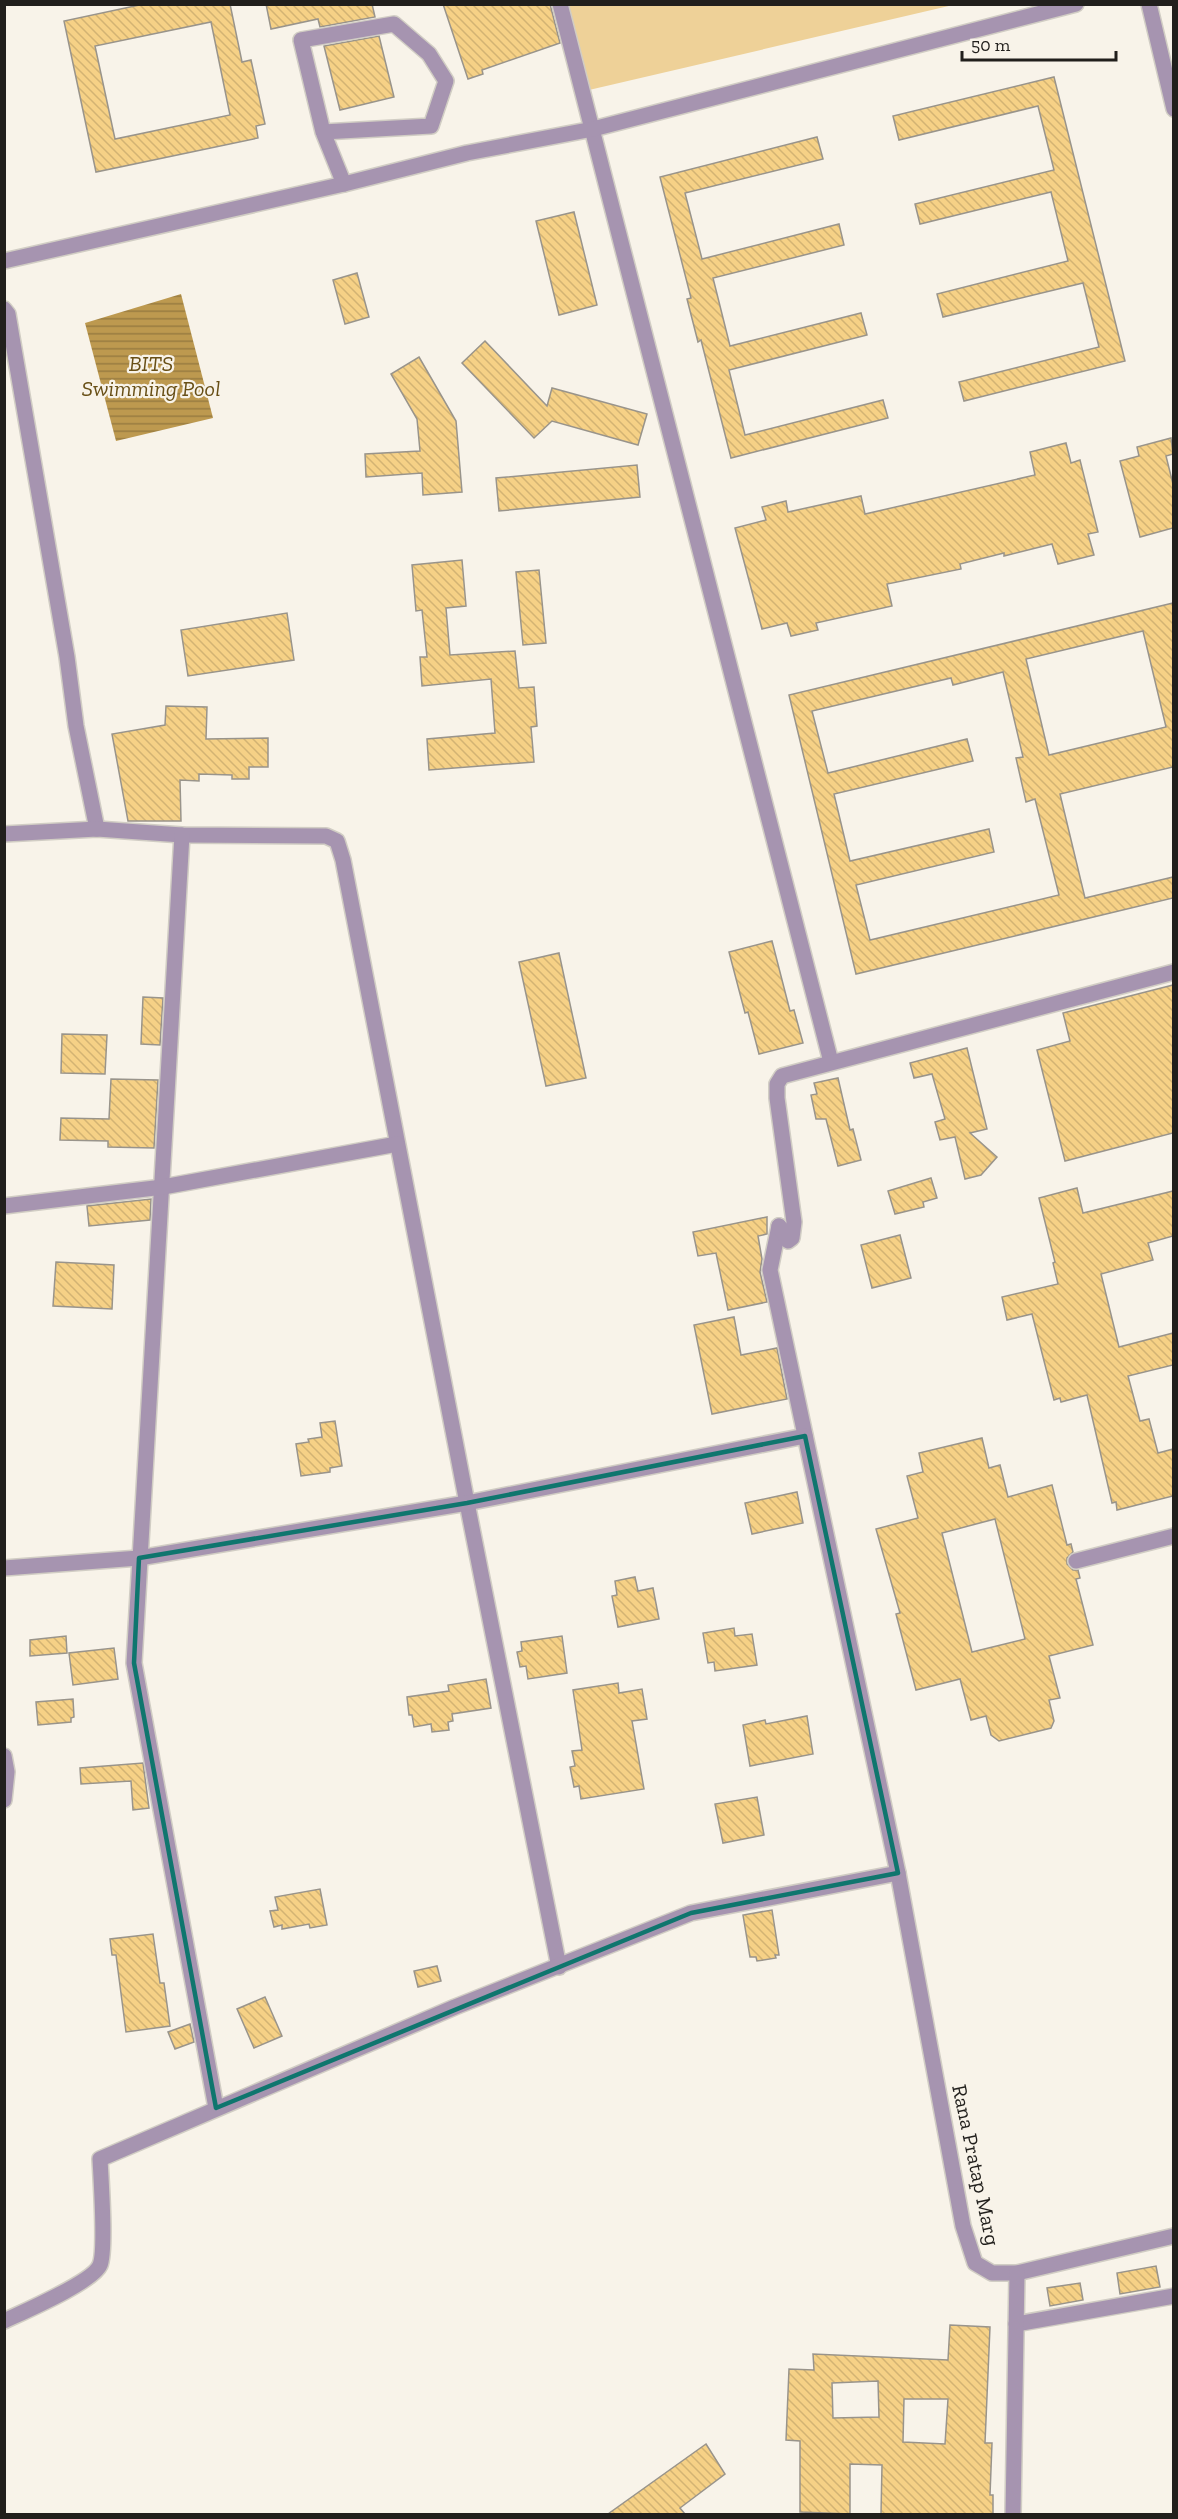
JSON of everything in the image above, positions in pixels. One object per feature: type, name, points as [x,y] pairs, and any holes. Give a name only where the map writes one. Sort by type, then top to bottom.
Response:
[{"type":"street","points":[[560,4],[831,1062],[1173,972]]},
{"type":"street","points":[[4,261],[344,184],[467,153],[593,129],[1076,4]]},
{"type":"street","points":[[1149,4],[1173,110]]},
{"type":"street","points":[[323,132],[431,126],[446,81],[429,54],[394,24],[301,40],[323,132],[344,184]]},
{"type":"street","points":[[4,309],[8,314],[67,657],[76,726],[97,829]]},
{"type":"street","points":[[4,834],[97,829],[182,835],[326,836],[337,841],[346,871],[467,1503],[560,1967]]},
{"type":"street","points":[[182,835],[134,1663],[216,2108]]},
{"type":"street","name":"Rana Pratap Marg","points":[[831,1062],[783,1076],[777,1084],[794,1222],[792,1238],[788,1241],[778,1226],[770,1270],[898,1874],[963,2226],[975,2263],[992,2273],[1017,2273],[1173,2236]]},
{"type":"street","points":[[4,1206],[163,1187],[397,1144]]},
{"type":"street","points":[[4,1568],[140,1558],[467,1503],[805,1436]]},
{"type":"street","points":[[1076,1561],[1173,1536]]},
{"type":"street","points":[[4,1756],[7,1772],[4,1800]]},
{"type":"street","points":[[4,2321],[86,2280],[100,2266],[102,2248],[100,2159],[455,2007],[691,1913],[898,1874]]},
{"type":"street","points":[[1013,2514],[1017,2273]]},
{"type":"street","points":[[1016,2324],[1173,2296]]},
{"type":"highlighted area","points":[[805,1436],[898,1873],[691,1913],[216,2108],[134,1663],[139,1558],[467,1503]]},
{"type":"shaded area","points":[[567,4],[953,5],[589,90]]},
{"type":"water","name":"BITS Swimming Pool","points":[[181,294],[213,418],[116,441],[85,323]]},
{"type":"building","points":[[144,4],[230,4],[242,62],[251,60],[265,124],[256,126],[258,138],[96,172],[64,21]],"holes":[[[211,22],[230,115],[115,139],[95,46]]]},
{"type":"building","points":[[266,4],[372,4],[375,17],[320,27],[318,19],[271,29]]},
{"type":"building","points":[[443,4],[550,4],[560,43],[482,70],[483,74],[468,79]]},
{"type":"building","points":[[379,36],[394,97],[340,110],[324,46]]},
{"type":"building","points":[[1054,77],[1125,361],[964,401],[959,382],[1099,347],[1083,283],[943,317],[937,294],[1068,261],[1051,192],[920,224],[915,204],[1054,170],[1038,106],[899,140],[893,116]]},
{"type":"building","points":[[817,137],[823,159],[685,193],[702,259],[839,224],[844,245],[713,278],[730,346],[861,313],[867,335],[729,370],[745,435],[883,400],[888,418],[731,458],[701,340],[698,342],[687,299],[691,298],[660,177]]},
{"type":"building","points":[[574,212],[597,305],[559,315],[536,221]]},
{"type":"building","points":[[357,273],[369,317],[345,324],[333,280]]},
{"type":"building","points":[[485,341],[547,406],[552,388],[647,414],[638,445],[552,421],[534,438],[462,363]]},
{"type":"building","points":[[419,357],[456,421],[462,492],[423,495],[422,473],[366,477],[365,454],[420,451],[417,419],[391,374]]},
{"type":"building","points":[[1171,438],[1173,454],[1166,456],[1173,484],[1173,528],[1140,537],[1120,461],[1139,456],[1137,447]]},
{"type":"building","points":[[1066,443],[1071,463],[1080,460],[1098,532],[1088,534],[1094,555],[1058,564],[1052,544],[1004,556],[1004,553],[960,564],[961,569],[887,584],[892,606],[816,623],[818,630],[791,636],[787,623],[762,629],[735,528],[766,520],[762,507],[786,501],[788,512],[861,496],[865,514],[1035,475],[1030,452]]},
{"type":"building","points":[[637,465],[640,497],[499,511],[496,478]]},
{"type":"building","points":[[462,560],[466,606],[446,608],[450,655],[515,651],[519,688],[534,687],[537,726],[531,727],[534,762],[429,770],[427,739],[495,733],[491,679],[422,686],[420,657],[427,657],[422,610],[416,611],[412,565]]},
{"type":"building","points":[[539,570],[546,643],[523,645],[516,572]]},
{"type":"building","points":[[1173,603],[1173,767],[1060,794],[1085,898],[1173,877],[1173,898],[856,974],[789,695]],"holes":[[[1143,631],[1166,727],[1049,755],[1026,659]],[[1003,672],[1023,757],[1016,758],[1026,802],[1035,799],[1059,895],[870,940],[856,885],[994,852],[989,829],[850,861],[834,794],[973,761],[967,739],[828,773],[812,711],[951,678],[953,685]]]},
{"type":"building","points":[[287,613],[294,660],[188,676],[181,630]]},
{"type":"building","points":[[166,706],[207,707],[206,739],[268,738],[268,767],[249,767],[249,779],[232,779],[232,775],[199,774],[199,781],[180,780],[181,821],[128,821],[112,734],[165,725]]},
{"type":"building","points":[[772,941],[790,1011],[794,1010],[803,1043],[759,1054],[748,1012],[745,1013],[729,952]]},
{"type":"building","points":[[559,953],[586,1078],[546,1086],[519,962]]},
{"type":"building","points":[[1173,985],[1173,1133],[1065,1161],[1037,1050],[1070,1041],[1063,1013]]},
{"type":"building","points":[[143,997],[163,998],[160,1045],[141,1044]]},
{"type":"building","points":[[62,1034],[107,1035],[105,1074],[61,1073]]},
{"type":"building","points":[[967,1048],[987,1129],[970,1133],[997,1157],[981,1175],[965,1179],[955,1137],[940,1140],[935,1122],[945,1119],[932,1074],[914,1078],[910,1063]]},
{"type":"building","points":[[838,1078],[850,1130],[853,1129],[861,1160],[838,1166],[826,1119],[816,1119],[811,1095],[817,1094],[814,1083]]},
{"type":"building","points":[[111,1079],[158,1080],[154,1148],[108,1147],[108,1141],[60,1140],[61,1118],[109,1119]]},
{"type":"building","points":[[931,1178],[937,1198],[923,1202],[924,1207],[895,1214],[888,1191]]},
{"type":"building","points":[[1077,1188],[1083,1213],[1173,1191],[1173,1236],[1148,1243],[1153,1260],[1101,1274],[1119,1347],[1173,1333],[1173,1365],[1128,1376],[1140,1421],[1149,1419],[1158,1453],[1173,1449],[1173,1496],[1117,1510],[1116,1502],[1112,1503],[1087,1395],[1061,1402],[1060,1398],[1054,1400],[1032,1314],[1007,1320],[1002,1297],[1058,1284],[1053,1263],[1055,1262],[1039,1198]]},
{"type":"building","points":[[151,1199],[150,1220],[89,1226],[87,1206]]},
{"type":"building","points":[[767,1217],[767,1234],[758,1236],[762,1259],[760,1272],[767,1302],[728,1310],[716,1253],[698,1256],[693,1232]]},
{"type":"building","points":[[900,1235],[911,1278],[872,1288],[861,1245]]},
{"type":"building","points":[[56,1262],[114,1265],[112,1309],[53,1306]]},
{"type":"building","points":[[734,1317],[741,1355],[777,1348],[787,1399],[712,1414],[694,1325]]},
{"type":"building","points":[[335,1421],[342,1466],[330,1468],[330,1472],[301,1476],[296,1444],[322,1437],[320,1423]]},
{"type":"building","points":[[982,1438],[989,1468],[1000,1465],[1008,1497],[1052,1485],[1067,1545],[1071,1544],[1073,1552],[1067,1558],[1067,1564],[1073,1570],[1078,1570],[1080,1578],[1076,1579],[1093,1645],[1049,1656],[1060,1698],[1049,1700],[1054,1721],[1051,1728],[999,1741],[991,1735],[986,1716],[971,1720],[960,1679],[916,1690],[896,1614],[900,1613],[876,1529],[918,1518],[907,1476],[923,1472],[919,1453]],"holes":[[[995,1519],[1025,1639],[972,1652],[942,1533]]]},
{"type":"building","points":[[797,1492],[803,1523],[752,1534],[745,1503]]},
{"type":"building","points":[[635,1577],[638,1591],[653,1588],[659,1619],[618,1627],[612,1596],[617,1595],[615,1581]]},
{"type":"building","points":[[734,1628],[735,1636],[752,1634],[757,1665],[715,1671],[714,1662],[708,1663],[703,1633]]},
{"type":"building","points":[[66,1636],[67,1653],[30,1656],[30,1640]]},
{"type":"building","points":[[562,1636],[567,1673],[528,1679],[526,1666],[520,1667],[517,1652],[522,1651],[521,1642]]},
{"type":"building","points":[[114,1648],[118,1679],[73,1685],[69,1653]]},
{"type":"building","points":[[486,1679],[491,1708],[452,1714],[453,1721],[448,1722],[449,1730],[432,1732],[431,1724],[414,1727],[412,1715],[409,1715],[407,1697],[449,1691],[448,1685]]},
{"type":"building","points":[[618,1683],[619,1693],[642,1689],[647,1719],[632,1721],[644,1789],[581,1799],[579,1786],[574,1787],[570,1767],[575,1766],[572,1751],[582,1750],[573,1690]]},
{"type":"building","points":[[73,1699],[74,1717],[71,1718],[71,1722],[38,1725],[36,1702]]},
{"type":"building","points":[[807,1716],[813,1754],[750,1766],[743,1725],[765,1720],[766,1724]]},
{"type":"building","points":[[143,1763],[149,1808],[133,1810],[131,1781],[81,1784],[80,1768]]},
{"type":"building","points":[[757,1797],[764,1835],[723,1843],[715,1804]]},
{"type":"building","points":[[320,1889],[327,1925],[310,1928],[309,1924],[282,1929],[282,1925],[274,1927],[270,1911],[278,1910],[275,1897]]},
{"type":"building","points":[[772,1910],[779,1955],[775,1955],[776,1958],[757,1961],[756,1957],[750,1957],[743,1915]]},
{"type":"building","points":[[153,1934],[160,1983],[164,1983],[170,2026],[126,2032],[116,1955],[112,1955],[110,1939]]},
{"type":"building","points":[[437,1966],[441,1981],[418,1987],[414,1971]]},
{"type":"building","points":[[265,1997],[282,2036],[254,2048],[237,2009]]},
{"type":"building","points":[[190,2024],[194,2042],[175,2049],[168,2032]]},
{"type":"building","points":[[1156,2266],[1160,2287],[1120,2294],[1117,2273]]},
{"type":"building","points":[[1080,2283],[1083,2300],[1050,2306],[1047,2288]]},
{"type":"building","points":[[950,2325],[990,2327],[985,2443],[992,2443],[990,2495],[993,2495],[993,2514],[881,2514],[882,2465],[850,2464],[850,2514],[800,2512],[800,2441],[786,2440],[789,2369],[814,2370],[813,2354],[948,2360]],"holes":[[[878,2381],[879,2417],[833,2418],[832,2383]],[[904,2399],[948,2399],[945,2444],[903,2442]]]},
{"type":"building","points":[[706,2444],[725,2474],[680,2508],[685,2514],[608,2514]]}]
